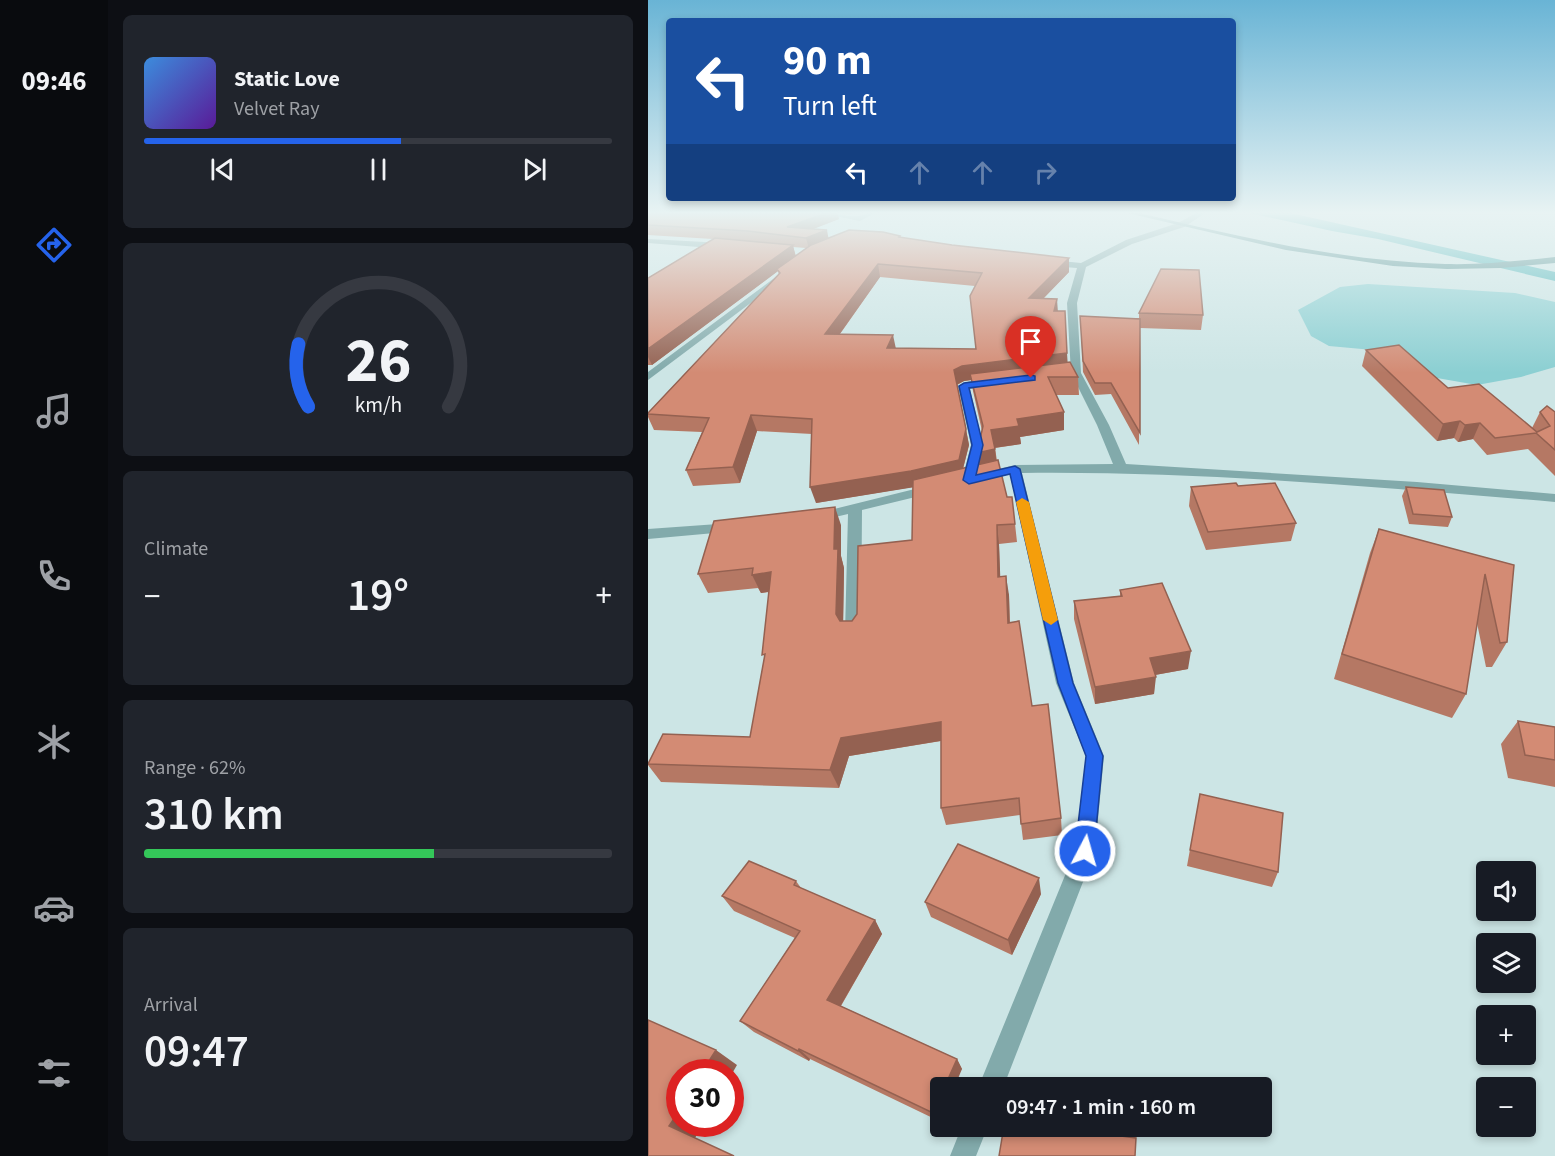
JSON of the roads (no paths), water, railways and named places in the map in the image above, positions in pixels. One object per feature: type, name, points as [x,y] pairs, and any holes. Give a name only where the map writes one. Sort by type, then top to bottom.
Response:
[{"type":"street","points":[[1082,266],[1072,303],[1071,374],[1103,425],[1121,468]]},
{"type":"street","points":[[1424,266],[1450,268],[1514,266]]},
{"type":"street","points":[[648,377],[789,271]]},
{"type":"street","points":[[958,483],[977,445],[964,386],[998,382]]},
{"type":"street","points":[[803,521],[1015,469],[1121,468],[1417,486],[1549,498],[1555,508]]},
{"type":"street","points":[[994,1077],[1085,851],[1095,756],[1065,683],[1015,469]]},
{"type":"street","points":[[853,633],[855,508]]},
{"type":"street","points":[[648,534],[748,527]]},
{"type":"street","points":[[963,1156],[971,1137]]}]
